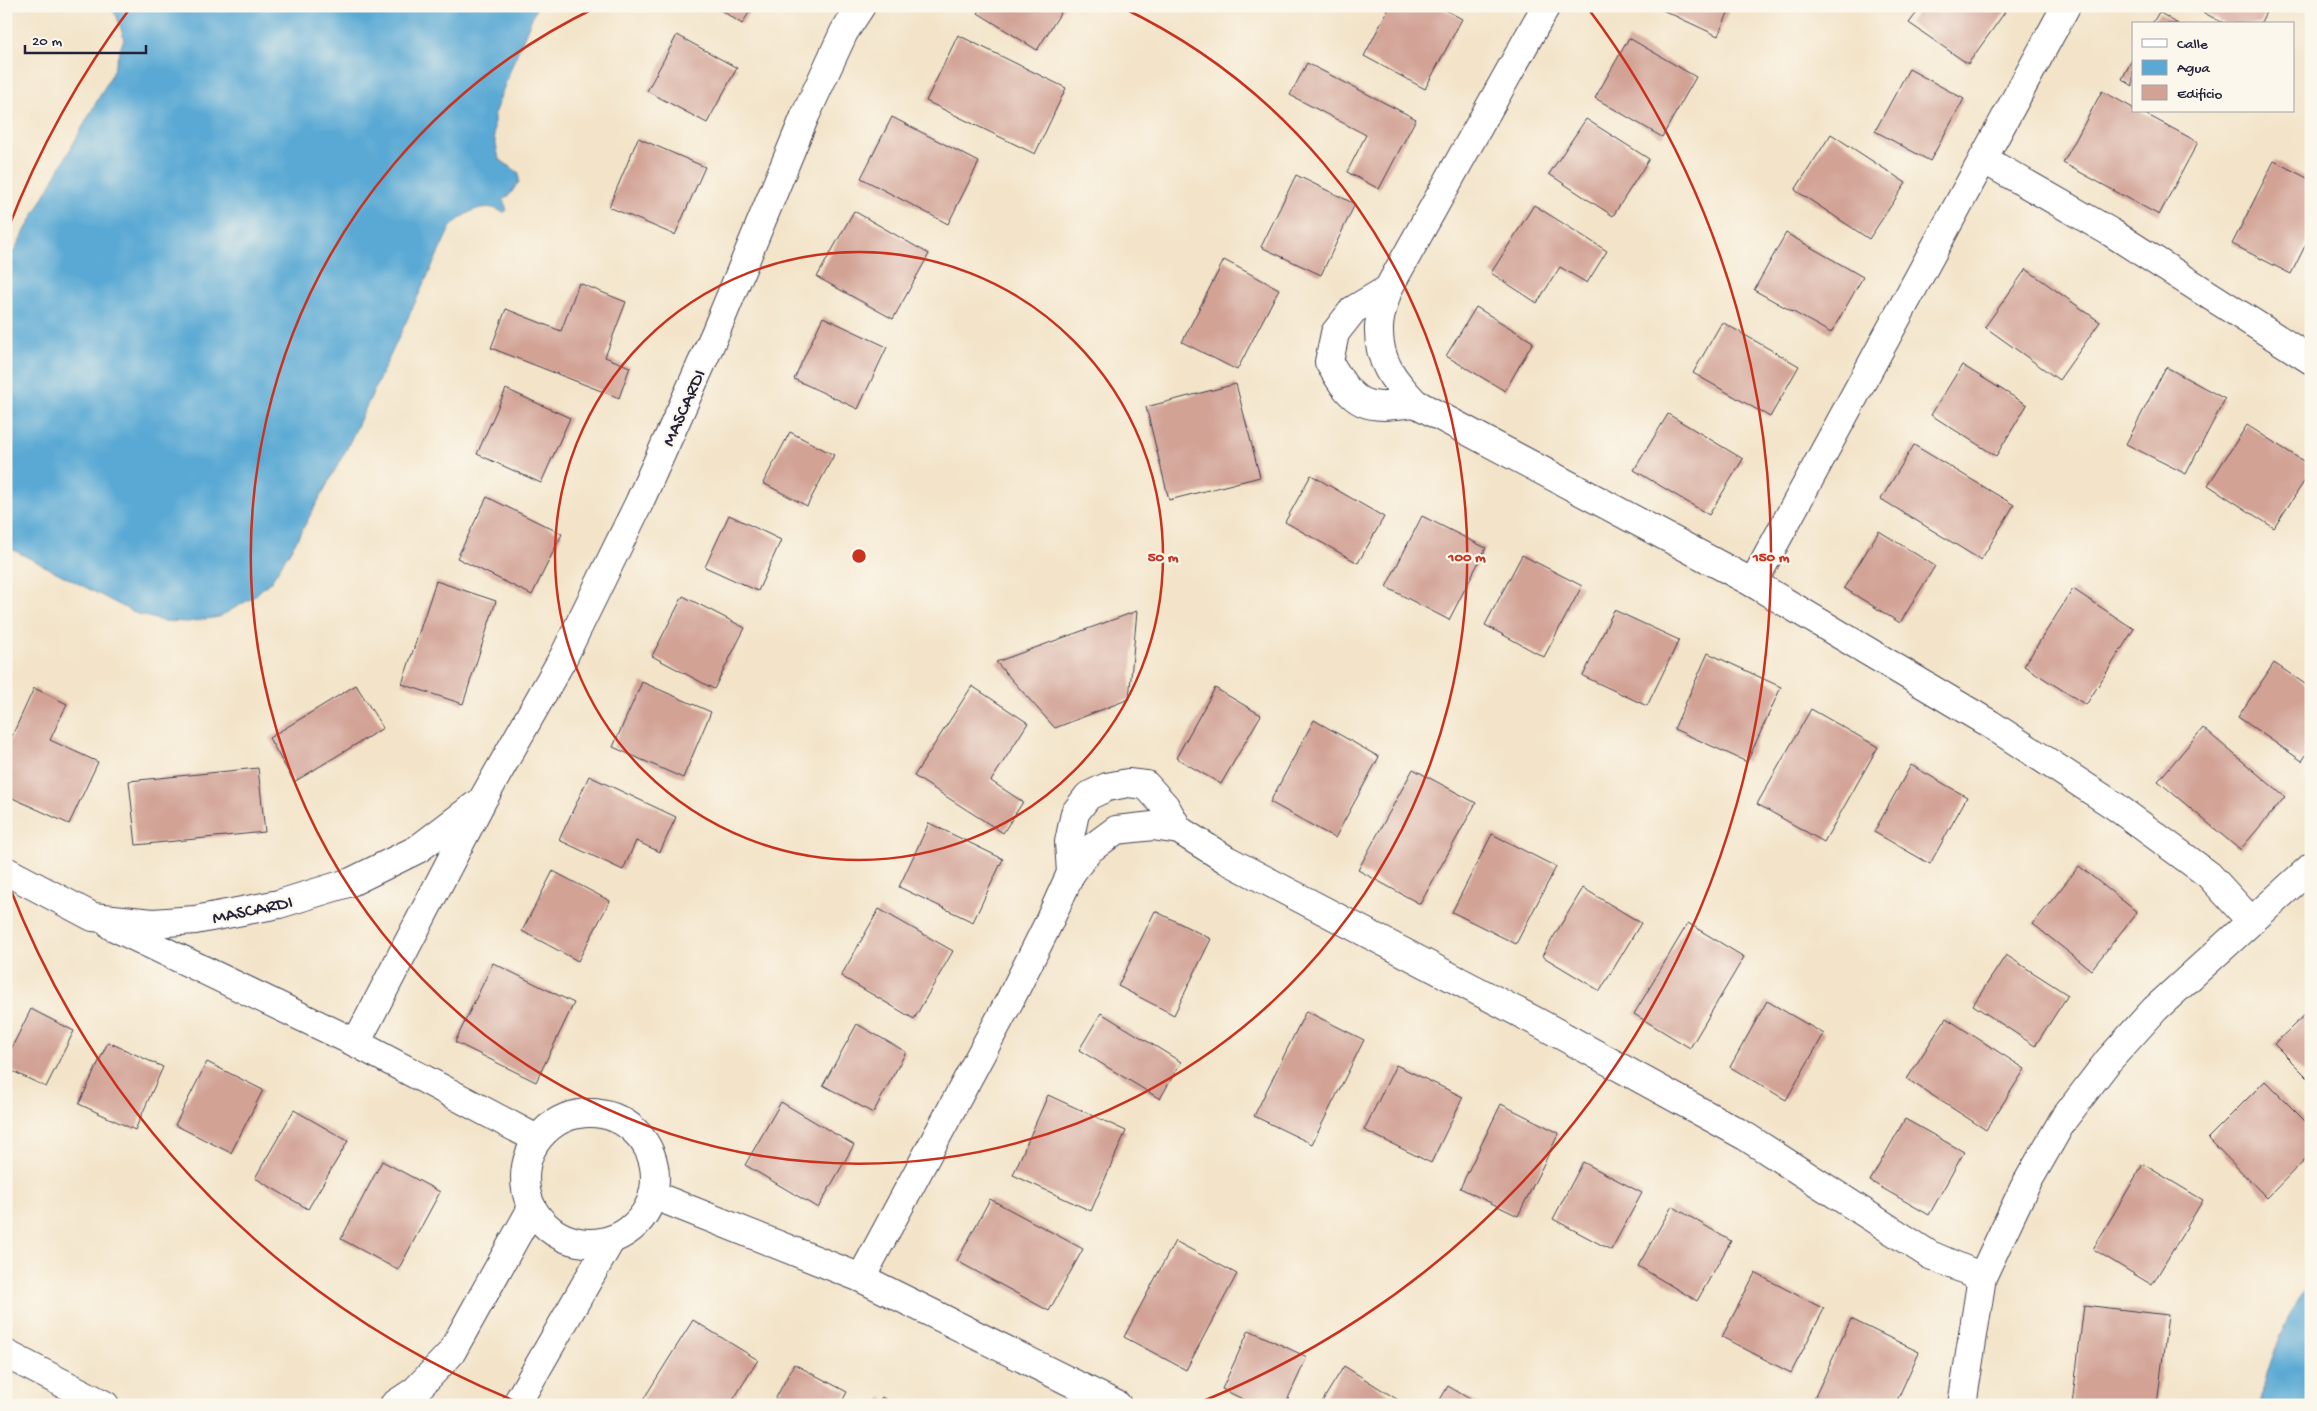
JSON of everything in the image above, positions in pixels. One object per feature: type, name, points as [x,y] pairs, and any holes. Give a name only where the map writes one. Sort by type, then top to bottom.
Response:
[{"type":"street","name":"MASCARDI","points":[[356,1043],[483,799],[564,656],[639,502],[714,336],[805,116],[844,32],[861,6]]},
{"type":"street","points":[[1546,6],[1388,289],[1379,327],[1384,363],[1395,382],[1415,403],[1752,583],[1990,724],[2115,806],[2209,874],[2251,921]]},
{"type":"street","points":[[1752,583],[2066,6]]},
{"type":"street","points":[[1983,159],[2112,233],[2311,360]]},
{"type":"street","points":[[1388,289],[1353,310],[1336,333],[1329,362],[1343,386],[1360,402],[1386,407],[1415,403]]},
{"type":"street","points":[[1071,873],[1069,842],[1075,812],[1088,796],[1107,788],[1128,783],[1146,785],[1165,806],[1179,830]]},
{"type":"street","name":"MASCARDI","points":[[6,871],[93,917],[153,923],[194,920],[279,904],[351,882],[418,849],[483,799]]},
{"type":"street","points":[[861,1278],[1011,998],[1071,873],[1089,850],[1116,830],[1153,826],[1179,830],[1227,860],[1539,1022],[1745,1136],[1930,1255],[1982,1277]]},
{"type":"street","points":[[1962,1405],[1982,1277],[2024,1188],[2063,1120],[2108,1061],[2155,1009],[2311,867]]},
{"type":"street","points":[[93,917],[356,1043],[537,1139]]},
{"type":"street","points":[[596,1113],[618,1119],[636,1132],[649,1151],[655,1173],[653,1195],[644,1214],[630,1230],[611,1240],[593,1243],[575,1242],[542,1223],[532,1208],[526,1191],[525,1173],[529,1155],[537,1139],[553,1123],[574,1114],[596,1113]]},
{"type":"street","points":[[653,1195],[861,1278],[1117,1405]]},
{"type":"street","points":[[394,1405],[415,1391],[452,1353],[532,1208]]},
{"type":"street","points":[[516,1405],[611,1240]]},
{"type":"street","points":[[6,1354],[105,1405]]},
{"type":"water","points":[[110,6],[537,6],[494,114],[494,135],[499,159],[519,173],[519,182],[508,197],[503,199],[507,210],[503,212],[495,208],[481,208],[469,212],[450,228],[346,450],[295,543],[271,581],[252,598],[219,617],[188,622],[162,621],[135,613],[6,546],[6,265],[112,74],[124,38],[117,17]]},
{"type":"water","points":[[2311,1278],[2311,1405],[2259,1405],[2268,1371],[2280,1339],[2294,1308]]},
{"type":"building","points":[[715,6],[753,6],[742,24]]},
{"type":"building","points":[[983,6],[1065,6],[1037,50],[978,13]]},
{"type":"building","points":[[1390,6],[1438,6],[1462,19],[1425,89],[1364,56]]},
{"type":"building","points":[[1654,6],[1731,6],[1718,36]]},
{"type":"building","points":[[1922,6],[1997,6],[2005,12],[1968,64],[1909,23]]},
{"type":"building","points":[[2191,6],[2269,6],[2261,22],[2221,22]]},
{"type":"building","points":[[2159,12],[2175,22],[2153,22]]},
{"type":"building","points":[[677,35],[737,68],[707,123],[647,91]]},
{"type":"building","points":[[958,35],[1066,88],[1035,154],[926,101]]},
{"type":"building","points":[[1629,38],[1696,77],[1662,137],[1595,98]]},
{"type":"building","points":[[2132,60],[2132,85],[2122,79]]},
{"type":"building","points":[[1307,63],[1416,119],[1379,189],[1347,172],[1366,135],[1290,95]]},
{"type":"building","points":[[1909,69],[1964,99],[1930,161],[1875,131]]},
{"type":"building","points":[[2102,91],[2132,107],[2132,112],[2142,112],[2198,142],[2159,215],[2063,163]]},
{"type":"building","points":[[892,117],[979,162],[948,224],[861,178]]},
{"type":"building","points":[[1586,119],[1649,159],[1613,216],[1549,174]]},
{"type":"building","points":[[1831,134],[1906,183],[1869,239],[1795,190]]},
{"type":"building","points":[[638,138],[705,167],[675,235],[609,207]]},
{"type":"building","points":[[2274,161],[2311,180],[2311,234],[2291,274],[2232,244]]},
{"type":"building","points":[[1296,175],[1355,204],[1321,275],[1261,247]]},
{"type":"building","points":[[1534,205],[1607,251],[1587,283],[1560,267],[1537,303],[1491,273]]},
{"type":"building","points":[[854,211],[929,254],[893,319],[817,277]]},
{"type":"building","points":[[1786,233],[1863,277],[1831,333],[1754,290]]},
{"type":"building","points":[[1224,260],[1279,289],[1237,370],[1182,342]]},
{"type":"building","points":[[2026,269],[2100,322],[2059,380],[1985,327]]},
{"type":"building","points":[[579,283],[626,302],[605,357],[630,367],[619,398],[491,348],[506,309],[561,331]]},
{"type":"building","points":[[1476,307],[1533,342],[1505,391],[1446,356]]},
{"type":"building","points":[[823,317],[887,347],[858,409],[794,379]]},
{"type":"building","points":[[1722,322],[1799,366],[1770,417],[1693,373]]},
{"type":"building","points":[[1962,365],[2027,405],[1996,456],[1931,415]]},
{"type":"building","points":[[2166,367],[2225,399],[2186,474],[2126,444]]},
{"type":"building","points":[[1236,384],[1260,477],[1169,500],[1146,407]]},
{"type":"building","points":[[506,389],[570,418],[541,483],[477,454]]},
{"type":"building","points":[[1668,414],[1743,459],[1709,515],[1634,470]]},
{"type":"building","points":[[2247,425],[2311,466],[2311,471],[2274,528],[2208,485]]},
{"type":"building","points":[[790,432],[834,455],[807,506],[763,483]]},
{"type":"building","points":[[1914,445],[2014,505],[1981,560],[1881,499]]},
{"type":"building","points":[[1311,475],[1384,517],[1358,563],[1285,522]]},
{"type":"building","points":[[487,497],[562,534],[532,595],[457,558]]},
{"type":"building","points":[[729,515],[781,540],[758,591],[705,567]]},
{"type":"building","points":[[1422,516],[1486,548],[1449,620],[1386,587]]},
{"type":"building","points":[[1879,531],[1935,566],[1900,623],[1844,588]]},
{"type":"building","points":[[1522,555],[1582,586],[1544,657],[1485,625]]},
{"type":"building","points":[[436,581],[496,601],[463,704],[402,684]]},
{"type":"building","points":[[2073,589],[2134,629],[2086,705],[2024,666]]},
{"type":"building","points":[[683,596],[745,628],[714,689],[652,656]]},
{"type":"building","points":[[1614,610],[1679,640],[1647,706],[1583,676]]},
{"type":"building","points":[[1137,611],[1129,699],[1055,728],[996,662]]},
{"type":"building","points":[[1708,653],[1781,687],[1747,762],[1674,729]]},
{"type":"building","points":[[2274,663],[2311,688],[2311,748],[2302,761],[2238,717]]},
{"type":"building","points":[[642,682],[711,712],[683,778],[613,747]]},
{"type":"building","points":[[356,685],[383,728],[294,782],[269,738]]},
{"type":"building","points":[[972,686],[1028,723],[991,781],[1023,802],[1003,833],[914,776]]},
{"type":"building","points":[[34,688],[67,704],[50,740],[98,762],[69,824],[6,795],[6,749]]},
{"type":"building","points":[[1215,688],[1261,715],[1221,784],[1176,758]]},
{"type":"building","points":[[1811,709],[1878,747],[1824,842],[1757,804]]},
{"type":"building","points":[[1314,720],[1379,757],[1335,838],[1270,802]]},
{"type":"building","points":[[2203,728],[2285,797],[2240,850],[2158,781]]},
{"type":"building","points":[[1911,765],[1967,797],[1930,864],[1874,832]]},
{"type":"building","points":[[258,768],[265,832],[136,845],[129,781]]},
{"type":"building","points":[[1413,769],[1476,803],[1420,904],[1358,870]]},
{"type":"building","points":[[589,776],[676,817],[660,852],[636,841],[623,870],[559,840]]},
{"type":"building","points":[[929,823],[1003,859],[973,922],[899,887]]},
{"type":"building","points":[[1492,834],[1556,867],[1516,944],[1452,912]]},
{"type":"building","points":[[2079,866],[2137,912],[2091,970],[2033,924]]},
{"type":"building","points":[[553,871],[610,901],[578,961],[522,931]]},
{"type":"building","points":[[1583,888],[1641,923],[1600,991],[1542,956]]},
{"type":"building","points":[[879,909],[953,951],[914,1019],[841,976]]},
{"type":"building","points":[[1155,911],[1211,939],[1174,1015],[1118,986]]},
{"type":"building","points":[[1688,923],[1744,957],[1690,1048],[1634,1014]]},
{"type":"building","points":[[2006,955],[2068,995],[2035,1046],[1973,1005]]},
{"type":"building","points":[[493,963],[574,1003],[536,1082],[455,1042]]},
{"type":"building","points":[[1767,1001],[1824,1034],[1786,1100],[1730,1067]]},
{"type":"building","points":[[31,1009],[74,1031],[46,1087],[6,1068],[6,1059]]},
{"type":"building","points":[[2311,1009],[2311,1081],[2274,1044]]},
{"type":"building","points":[[1306,1011],[1364,1040],[1312,1144],[1254,1116]]},
{"type":"building","points":[[1101,1013],[1181,1062],[1160,1099],[1079,1050]]},
{"type":"building","points":[[1946,1018],[2025,1069],[1986,1130],[1907,1079]]},
{"type":"building","points":[[857,1024],[906,1052],[873,1113],[823,1085]]},
{"type":"building","points":[[108,1042],[163,1067],[135,1130],[79,1104]]},
{"type":"building","points":[[207,1062],[263,1090],[231,1153],[175,1125]]},
{"type":"building","points":[[1396,1065],[1463,1097],[1431,1163],[1364,1130]]},
{"type":"building","points":[[2265,1081],[2311,1127],[2311,1153],[2267,1198],[2208,1138]]},
{"type":"building","points":[[1048,1095],[1126,1131],[1091,1211],[1013,1175]]},
{"type":"building","points":[[781,1102],[854,1145],[818,1208],[745,1165]]},
{"type":"building","points":[[1501,1104],[1559,1133],[1518,1216],[1460,1188]]},
{"type":"building","points":[[294,1110],[348,1141],[308,1209],[255,1178]]},
{"type":"building","points":[[1905,1119],[1964,1152],[1929,1215],[1870,1181]]},
{"type":"building","points":[[382,1161],[440,1192],[398,1270],[341,1239]]},
{"type":"building","points":[[1583,1162],[1642,1193],[1611,1250],[1553,1219]]},
{"type":"building","points":[[2143,1164],[2203,1200],[2152,1285],[2093,1249]]},
{"type":"building","points":[[990,1199],[1083,1249],[1049,1311],[957,1261]]},
{"type":"building","points":[[1672,1206],[1731,1241],[1697,1301],[1638,1266]]},
{"type":"building","points":[[1175,1241],[1237,1274],[1186,1370],[1124,1337]]},
{"type":"building","points":[[1755,1273],[1824,1309],[1791,1373],[1722,1337]]},
{"type":"building","points":[[2084,1305],[2168,1315],[2157,1405],[2072,1405]]},
{"type":"building","points":[[1851,1319],[1919,1352],[1895,1405],[1815,1405],[1812,1403]]},
{"type":"building","points":[[693,1320],[758,1360],[730,1405],[650,1405],[643,1400]]},
{"type":"building","points":[[1249,1330],[1307,1357],[1285,1405],[1255,1405],[1222,1389]]},
{"type":"building","points":[[794,1364],[847,1392],[840,1405],[772,1405]]},
{"type":"building","points":[[1344,1366],[1403,1403],[1402,1405],[1320,1405]]},
{"type":"building","points":[[1448,1386],[1480,1405],[1437,1405]]},
{"type":"building","points":[[882,1397],[894,1405],[877,1405]]}]
